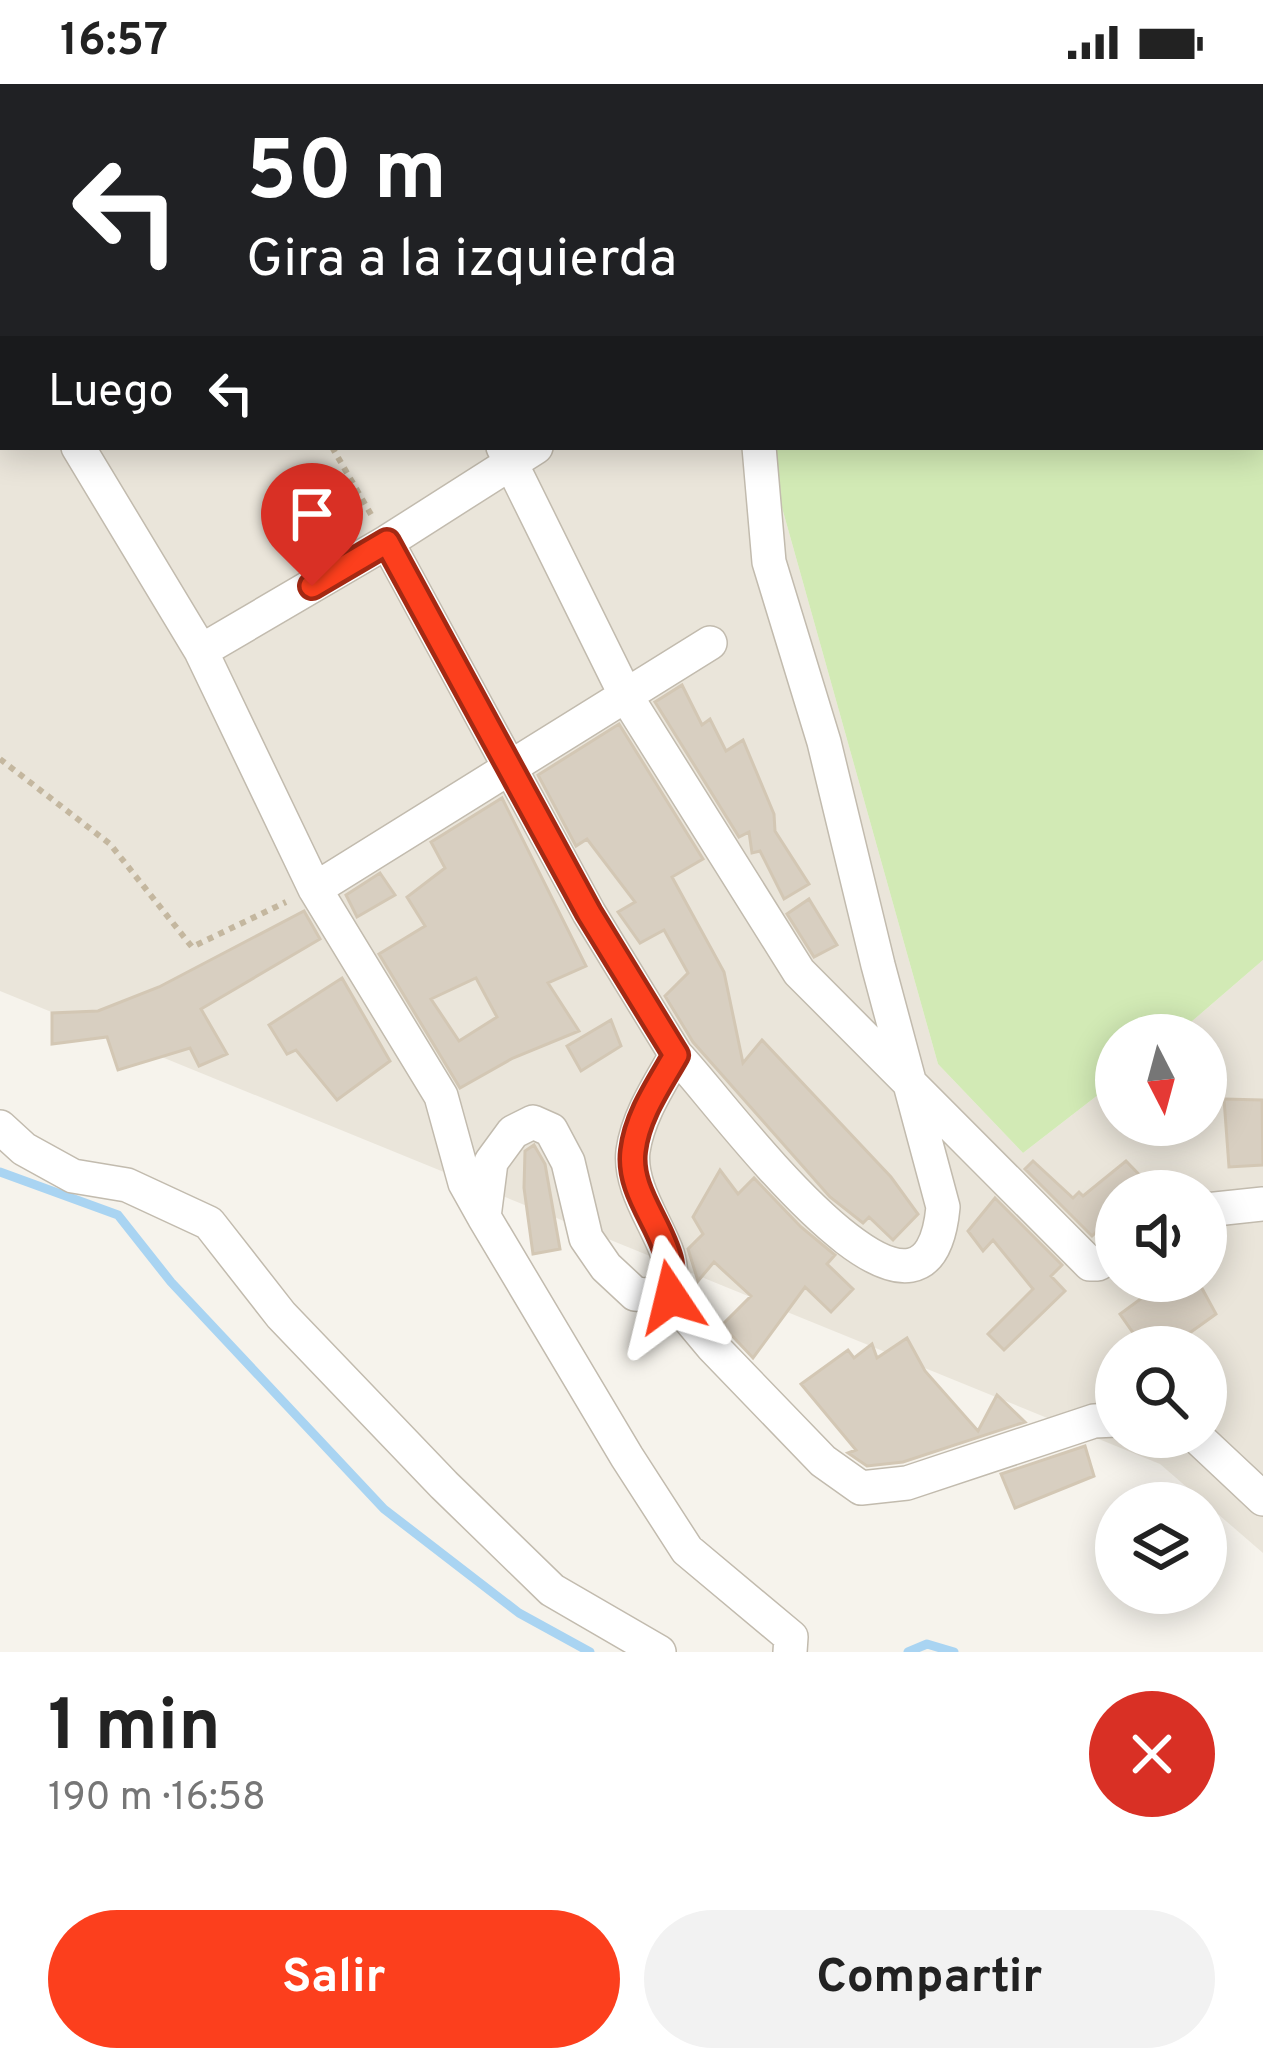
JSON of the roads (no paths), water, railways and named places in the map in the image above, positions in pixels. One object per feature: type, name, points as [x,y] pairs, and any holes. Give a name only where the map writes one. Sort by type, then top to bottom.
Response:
[{"type":"street","points":[[80,450],[201,651],[315,889],[442,1096],[465,1183],[484,1217],[687,1550],[791,1637],[790,1652]]},
{"type":"street","points":[[387,542],[612,952],[676,1055],[698,1076],[744,1139],[838,1234],[881,1262],[915,1263],[929,1254],[940,1233],[943,1207],[824,742],[769,562],[759,450]]},
{"type":"street","points":[[201,651],[387,542],[517,452],[626,696],[799,972],[1095,1264]]},
{"type":"street","points":[[315,889],[710,643]]},
{"type":"street","points":[[676,1055],[643,1114],[633,1152],[647,1211],[668,1254],[671,1297],[824,1461],[861,1488],[907,1483],[1095,1421]]},
{"type":"street","points":[[484,1217],[491,1162],[513,1132],[533,1122],[542,1124],[551,1130],[568,1162],[586,1238],[606,1267],[635,1294],[671,1297]]},
{"type":"street","points":[[0,1127],[24,1150],[74,1176],[128,1185],[209,1223],[281,1315],[552,1590],[659,1652]]},
{"type":"street","points":[[1227,1208],[1263,1204]]},
{"type":"street","points":[[1220,1458],[1263,1498]]},
{"type":"waterway","points":[[0,1172],[118,1215],[171,1282],[384,1509],[519,1613],[590,1652]]},
{"type":"waterway","points":[[908,1652],[927,1644],[954,1652]]}]
